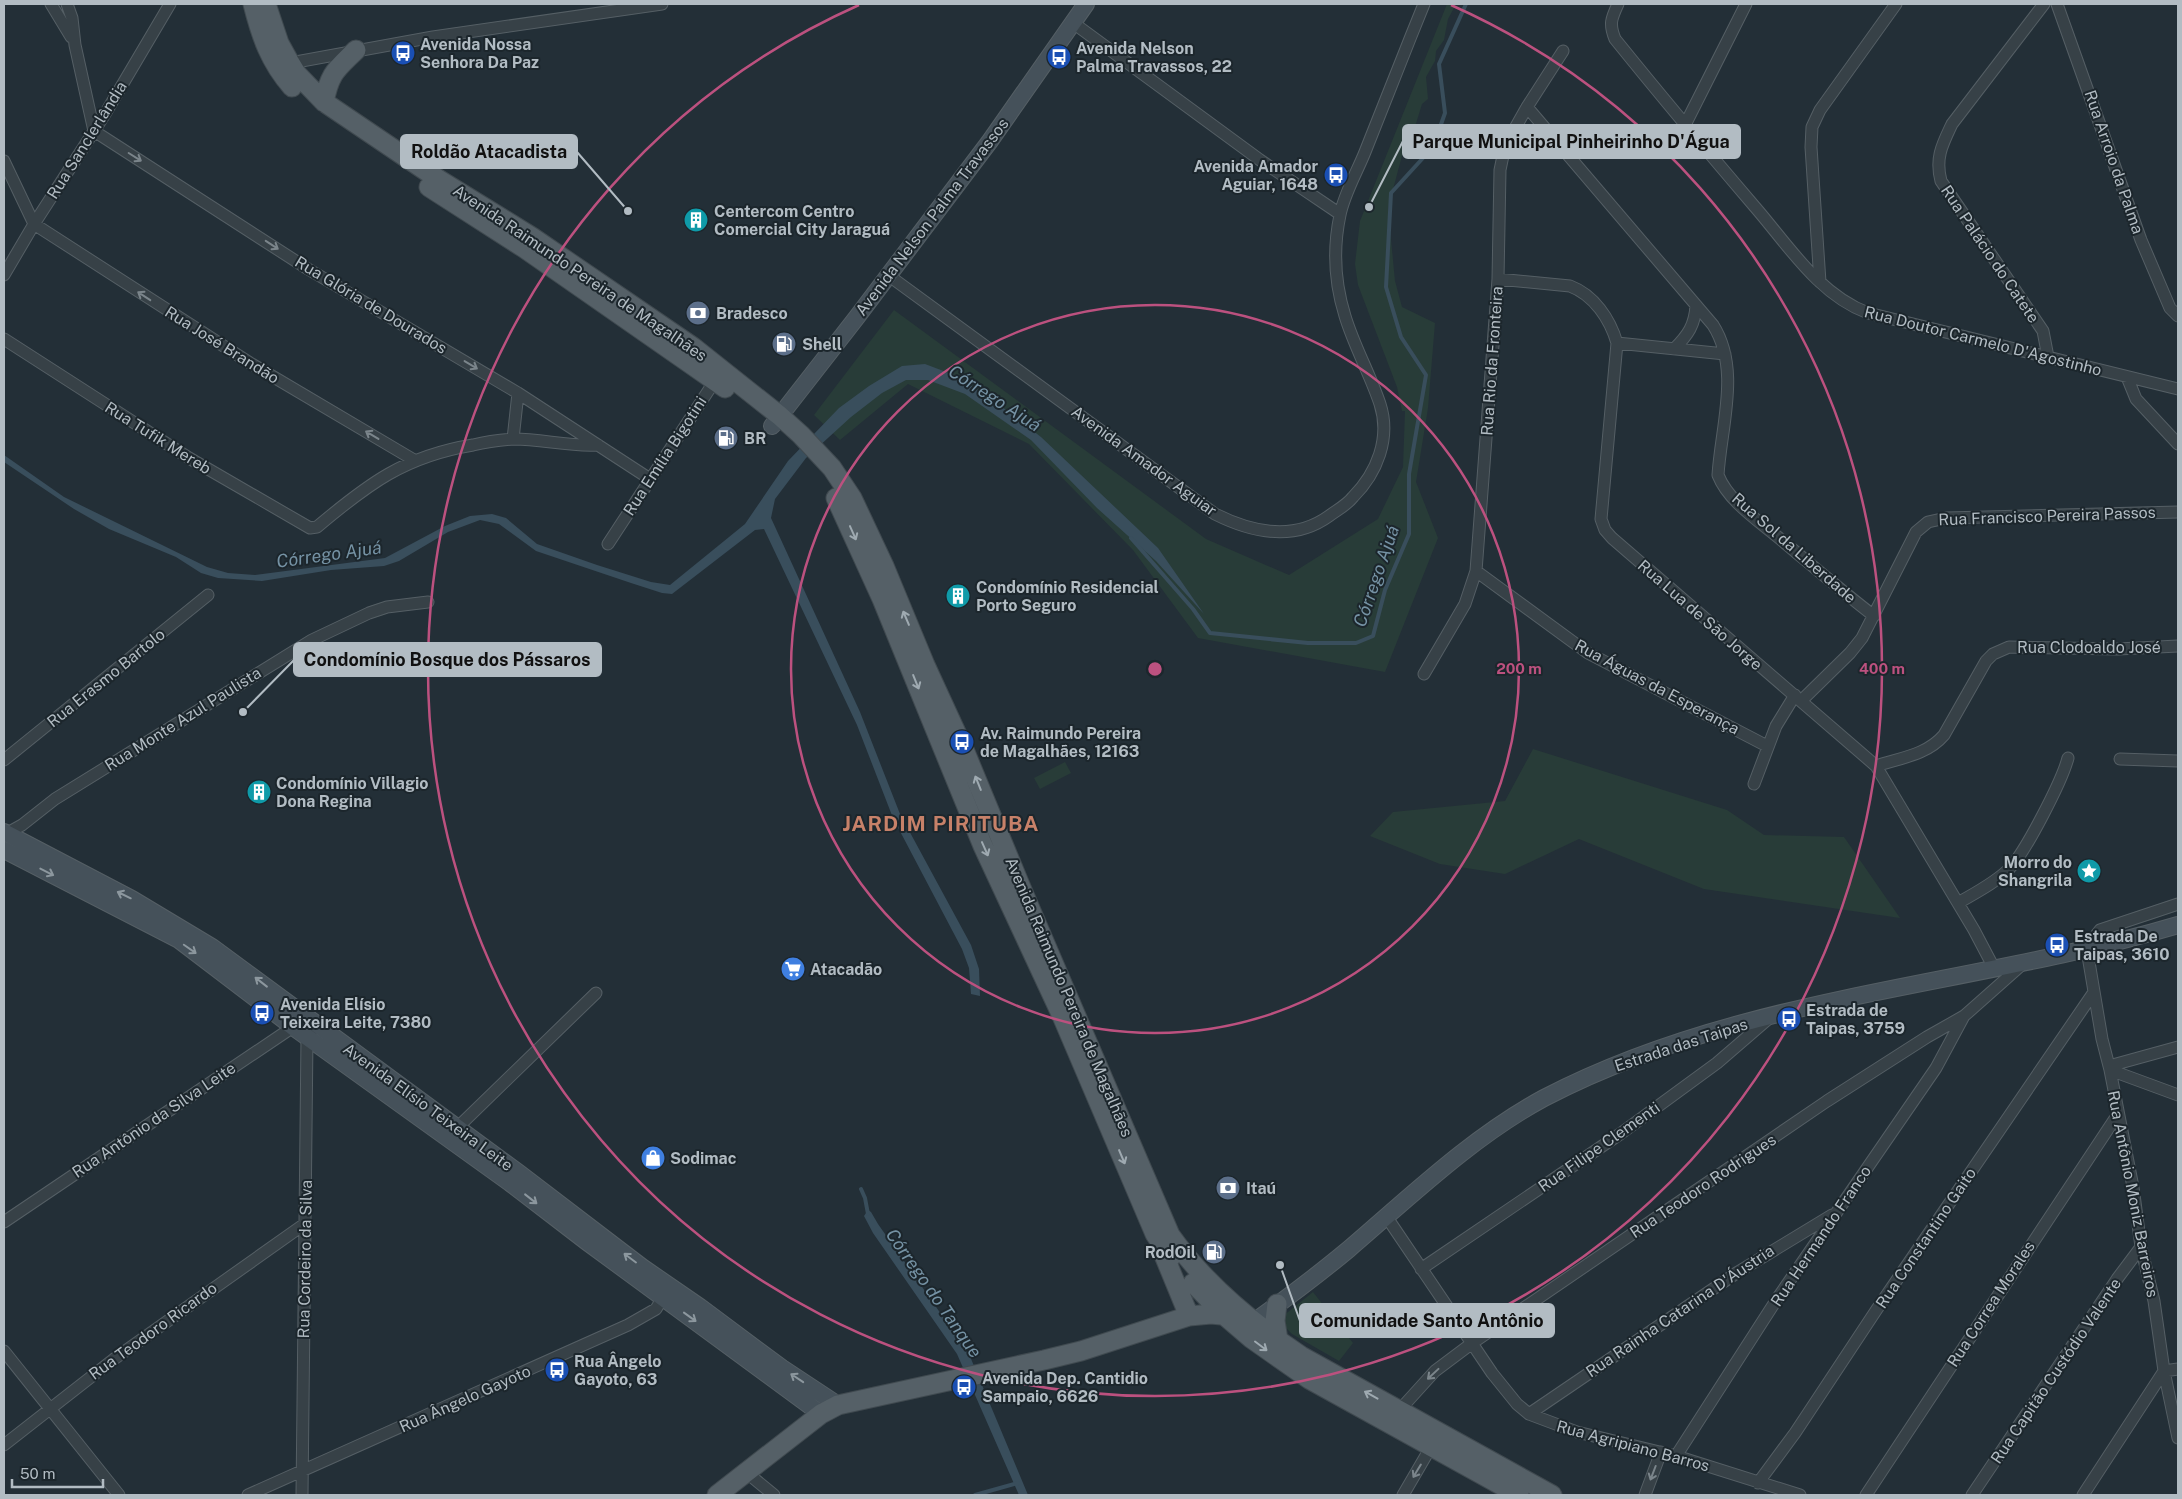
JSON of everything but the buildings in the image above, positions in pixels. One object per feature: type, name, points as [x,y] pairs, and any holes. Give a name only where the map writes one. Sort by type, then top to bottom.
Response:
[{"type":"main road","name":"Avenida Raimundo Pereira de Magalhães","points":[[253,4],[264,46],[283,65],[296,73],[324,102],[438,179],[532,237],[630,302],[776,421],[815,457],[832,468],[852,498],[884,566],[1170,1235],[1189,1260],[1210,1282],[1278,1340],[1301,1356],[1394,1416],[1524,1489],[1552,1495]]},
{"type":"main road","name":"Avenida Raimundo Pereira de Magalhães","points":[[266,4],[283,65],[297,93],[326,117],[470,214],[719,375]]},
{"type":"main road","name":"Avenida Nelson Palma Travassos","points":[[776,421],[990,141],[1086,4]]},
{"type":"main road","points":[[324,102],[329,80],[333,73],[356,50]]},
{"type":"main road","name":"Avenida Raimundo Pereira de Magalhães","points":[[815,457],[846,516],[983,846],[1062,1015],[1155,1234],[1177,1266],[1224,1315],[1257,1343],[1309,1378],[1394,1416],[1431,1447]]},
{"type":"main road","name":"Avenida Elísio Teixeira Leite","points":[[5,838],[132,899],[180,927],[245,970],[297,1021],[514,1178],[666,1292],[821,1414]]},
{"type":"main road","name":"Estrada das Taipas","points":[[1255,1321],[1348,1249],[1467,1150],[1542,1100],[1589,1076],[1719,1028],[1927,980],[2087,950],[2178,925]]},
{"type":"main road","name":"Avenida Elísio Teixeira Leite","points":[[311,1031],[457,1128],[514,1178]]},
{"type":"main road","points":[[1155,1234],[1189,1316]]},
{"type":"main road","name":"Avenida Elísio Teixeira Leite","points":[[666,1292],[838,1405]]},
{"type":"main road","points":[[1277,1304],[1275,1322],[1278,1340]]},
{"type":"main road","points":[[717,1495],[821,1414],[838,1405],[1081,1351],[1189,1316],[1224,1315],[1255,1321]]},
{"type":"main road","points":[[1431,1447],[1441,1445],[1447,1447],[1524,1489]]},
{"type":"street","points":[[51,4],[63,21],[75,45]]},
{"type":"street","points":[[67,4],[72,18],[75,45],[94,131]]},
{"type":"street","name":"Rua Sanclerlândia","points":[[4,275],[34,224],[94,131],[170,4]]},
{"type":"street","points":[[283,65],[432,37],[662,4]]},
{"type":"street","name":"Avenida Amador Aguiar","points":[[888,275],[1215,514],[1239,526],[1262,532],[1303,528],[1324,519],[1352,498],[1372,474],[1382,452],[1384,428],[1381,406],[1345,316],[1337,286],[1336,254],[1340,214],[1424,4]]},
{"type":"street","name":"Rua Doutor Carmelo D'Agostinho","points":[[1618,4],[1612,16],[1610,27],[1615,40],[1685,125],[1820,282],[1852,307],[1868,313],[2178,389]]},
{"type":"street","points":[[1685,125],[1746,4]]},
{"type":"street","points":[[1820,282],[1815,226],[1812,127],[1820,110],[1896,4]]},
{"type":"street","name":"Rua Palácio do Catete","points":[[2044,4],[1952,124],[1942,146],[1937,166],[1941,181],[2043,331],[2048,357]]},
{"type":"street","name":"Rua Arroio da Palma","points":[[2057,4],[2140,240],[2170,308],[2178,316]]},
{"type":"street","points":[[1072,22],[1260,160],[1340,214]]},
{"type":"street","name":"Rua Rio da Fronteira","points":[[1424,674],[1465,604],[1476,571],[1498,279],[1500,170],[1506,146],[1527,107],[1563,52]]},
{"type":"street","name":"Rua Sol da Liberdade","points":[[1527,107],[1720,335],[1726,354],[1727,399],[1718,475],[1722,484],[1729,494],[1755,517],[1874,616]]},
{"type":"street","name":"Rua Glória de Dourados","points":[[94,131],[308,269],[518,393],[650,479]]},
{"type":"street","points":[[4,161],[34,224]]},
{"type":"street","name":"Rua José Brandão","points":[[34,224],[250,363],[414,460]]},
{"type":"street","name":"Rua Lua de São Jorge","points":[[1498,279],[1570,286],[1580,289],[1606,317],[1617,343],[1601,518],[1604,530],[1876,766],[1958,903],[1994,968]]},
{"type":"street","points":[[1674,349],[1691,330],[1696,306]]},
{"type":"street","name":"Rua Tufik Mereb","points":[[4,339],[189,458],[313,529],[372,483],[414,460]]},
{"type":"street","points":[[1617,343],[1726,354]]},
{"type":"street","name":"Rua Emília Bigotini","points":[[608,544],[719,375]]},
{"type":"street","points":[[2127,378],[2136,399],[2178,444]]},
{"type":"street","points":[[513,439],[518,393]]},
{"type":"street","points":[[414,460],[450,448],[513,439],[585,446],[598,445]]},
{"type":"street","name":"Rua Francisco Pereira Passos","points":[[1754,784],[1776,726],[1798,698],[1850,653],[1862,638],[1906,548],[1922,525],[1936,519],[2178,512]]},
{"type":"street","name":"Rua Águas da Esperança","points":[[1476,571],[1588,653],[1767,746]]},
{"type":"street","name":"Rua Erasmo Bartolo","points":[[4,760],[208,595]]},
{"type":"street","name":"Rua Monte Azul Paulista","points":[[5,838],[55,799],[292,651],[387,606],[428,602]]},
{"type":"street","name":"Rua Clodoaldo José","points":[[1876,766],[1924,751],[1936,744],[1944,735],[1986,662],[1993,654],[2009,647],[2118,649],[2178,646]]},
{"type":"street","points":[[1958,903],[1998,878],[2020,856],[2059,782],[2068,758]]},
{"type":"street","points":[[2120,759],[2178,761]]},
{"type":"street","points":[[2087,950],[2089,944],[2100,930],[2178,904]]},
{"type":"street","name":"Rua Antônio Moniz Barreiros","points":[[2087,950],[2102,1040],[2110,1068],[2133,1187],[2141,1247],[2154,1301],[2164,1371],[2178,1438]]},
{"type":"street","name":"Rua Teodoro Rodrigues","points":[[1394,1416],[1435,1371],[1471,1344],[1827,1101],[1927,1037],[1964,1016],[2026,961]]},
{"type":"street","name":"Rua Constantino Gaito","points":[[1758,1483],[1795,1433],[1877,1309],[2094,992]]},
{"type":"street","points":[[457,1128],[596,993]]},
{"type":"street","name":"Rua Hermando Franco","points":[[1676,1456],[1835,1213],[1936,1068],[1964,1016]]},
{"type":"street","name":"Rua Filipe Clementi","points":[[1421,1269],[1570,1169],[1678,1092],[1717,1063],[1771,1017]]},
{"type":"street","name":"Rua Antônio da Silva Leite","points":[[4,1222],[297,1021]]},
{"type":"street","name":"Rua Cordeiro da Silva","points":[[302,1495],[311,1031]]},
{"type":"street","points":[[2110,1068],[2178,1048]]},
{"type":"street","points":[[2110,1068],[2178,1095]]},
{"type":"street","name":"Rua Correa Morales","points":[[1866,1495],[2118,1114]]},
{"type":"street","name":"Rua Rainha Catarina D'Áustria","points":[[1529,1414],[1738,1272],[1835,1213]]},
{"type":"street","name":"Rua Agripiano Barros","points":[[1386,1216],[1443,1299],[1471,1344],[1509,1395],[1529,1414],[1577,1432],[1676,1456],[1800,1495]]},
{"type":"street","name":"Rua Teodoro Ricardo","points":[[4,1445],[182,1309],[306,1223]]},
{"type":"street","name":"Rua Capitão Custódio Valente","points":[[1972,1495],[2106,1294],[2141,1247]]},
{"type":"street","name":"Rua Ângelo Gayoto","points":[[248,1495],[302,1473],[628,1325],[656,1309],[666,1292]]},
{"type":"street","points":[[4,1351],[118,1495]]},
{"type":"street","points":[[2082,1495],[2164,1371],[2178,1368]]},
{"type":"street","points":[[1402,1495],[1431,1447]]},
{"type":"street","points":[[1645,1495],[1661,1452]]},
{"type":"street","points":[[746,1472],[774,1495]]},
{"type":"green space","points":[[1447,4],[1456,4],[1448,19],[1444,40],[1436,51],[1435,61],[1426,77],[1428,99],[1422,104],[1411,140],[1403,152],[1388,208],[1395,281],[1402,307],[1435,323],[1428,408],[1416,482],[1438,538],[1385,672],[1198,638],[1133,550],[1029,444],[908,384],[840,440],[814,415],[894,310],[1206,539],[1289,575],[1378,519],[1403,467],[1405,411],[1402,411],[1397,387],[1358,285],[1355,264],[1360,221]]},
{"type":"green space","points":[[1533,749],[1727,810],[1764,835],[1844,837],[1900,918],[1704,889],[1579,839],[1505,874],[1440,864],[1370,836],[1393,812],[1505,801]]},
{"type":"green space","points":[[1065,762],[1071,773],[1040,789],[1034,778]]},
{"type":"green space","points":[[1313,1292],[1353,1343],[1339,1361],[1292,1334],[1280,1322],[1283,1316]]},
{"type":"water","points":[[925,364],[954,375],[988,396],[1041,437],[1158,548],[1204,614],[1156,561],[1097,508],[1031,440],[965,394],[928,380],[906,380],[882,393],[851,417],[806,458],[775,499],[771,518],[860,712],[900,814],[971,945],[979,969],[980,996],[971,994],[969,968],[962,949],[893,818],[857,725],[764,529],[755,530],[672,594],[662,593],[536,551],[499,524],[480,520],[448,532],[399,561],[384,566],[331,570],[262,581],[218,578],[201,573],[176,557],[109,529],[74,509],[4,462],[4,455],[64,497],[207,567],[228,573],[255,575],[385,558],[445,526],[470,516],[492,514],[506,518],[537,544],[651,582],[670,585],[745,524],[788,461],[839,408],[869,386],[902,366]]},
{"type":"water","points":[[868,1210],[969,1354],[1028,1495],[1019,1495],[957,1354],[873,1233],[864,1216]]},
{"type":"waterway","name":"Córrego Ajuá","points":[[1131,538],[1193,609],[1210,633],[1308,643],[1356,643],[1373,636],[1385,590],[1409,534],[1409,474],[1426,375],[1401,337],[1386,287],[1391,193],[1433,147],[1445,113],[1439,64],[1466,4]]},
{"type":"waterway","name":"Córrego do Tanque","points":[[861,1189],[868,1214]]},
{"type":"waterway","points":[[975,1495],[1018,1483]]},
{"type":"place","name":"Avenida Nossa Senhora Da Paz","points":[[403,53]]},
{"type":"place","name":"Avenida Nelson Palma Travassos, 22","points":[[1059,57]]},
{"type":"place","name":"Avenida Amador Aguiar, 1648","points":[[1336,175]]},
{"type":"place","name":"Parque Municipal Pinheirinho D'Água","points":[[1369,207]]},
{"type":"place","name":"Roldão Atacadista","points":[[628,211]]},
{"type":"place","name":"Centercom Centro Comercial City Jaraguá","points":[[696,220]]},
{"type":"place","name":"Bradesco","points":[[698,313]]},
{"type":"place","name":"Shell","points":[[784,344]]},
{"type":"place","name":"BR","points":[[726,438]]},
{"type":"place","name":"Condomínio Residencial Porto Seguro","points":[[958,596]]},
{"type":"place","name":"Condomínio Bosque dos Pássaros","points":[[243,712]]},
{"type":"place","name":"Av. Raimundo Pereira de Magalhães, 12163","points":[[962,742]]},
{"type":"place","name":"Condomínio Villagio Dona Regina","points":[[259,792]]},
{"type":"place","name":"Morro do Shangrila","points":[[2089,871]]},
{"type":"place","name":"Estrada De Taipas, 3610","points":[[2057,945]]},
{"type":"place","name":"Atacadão","points":[[793,969]]},
{"type":"place","name":"Avenida Elísio Teixeira Leite, 7380","points":[[262,1013]]},
{"type":"place","name":"Estrada de Taipas, 3759","points":[[1789,1019]]},
{"type":"place","name":"Sodimac","points":[[653,1158]]},
{"type":"place","name":"Itaú","points":[[1228,1188]]},
{"type":"place","name":"RodOil","points":[[1214,1252]]},
{"type":"place","name":"Comunidade Santo Antônio","points":[[1280,1265]]},
{"type":"place","name":"Rua Ângelo Gayoto, 63","points":[[557,1370]]},
{"type":"place","name":"Avenida Dep. Cantidio Sampaio, 6626","points":[[964,1387]]},
{"type":"district","name":"JARDIM PIRITUBA","points":[[941,823]]}]
